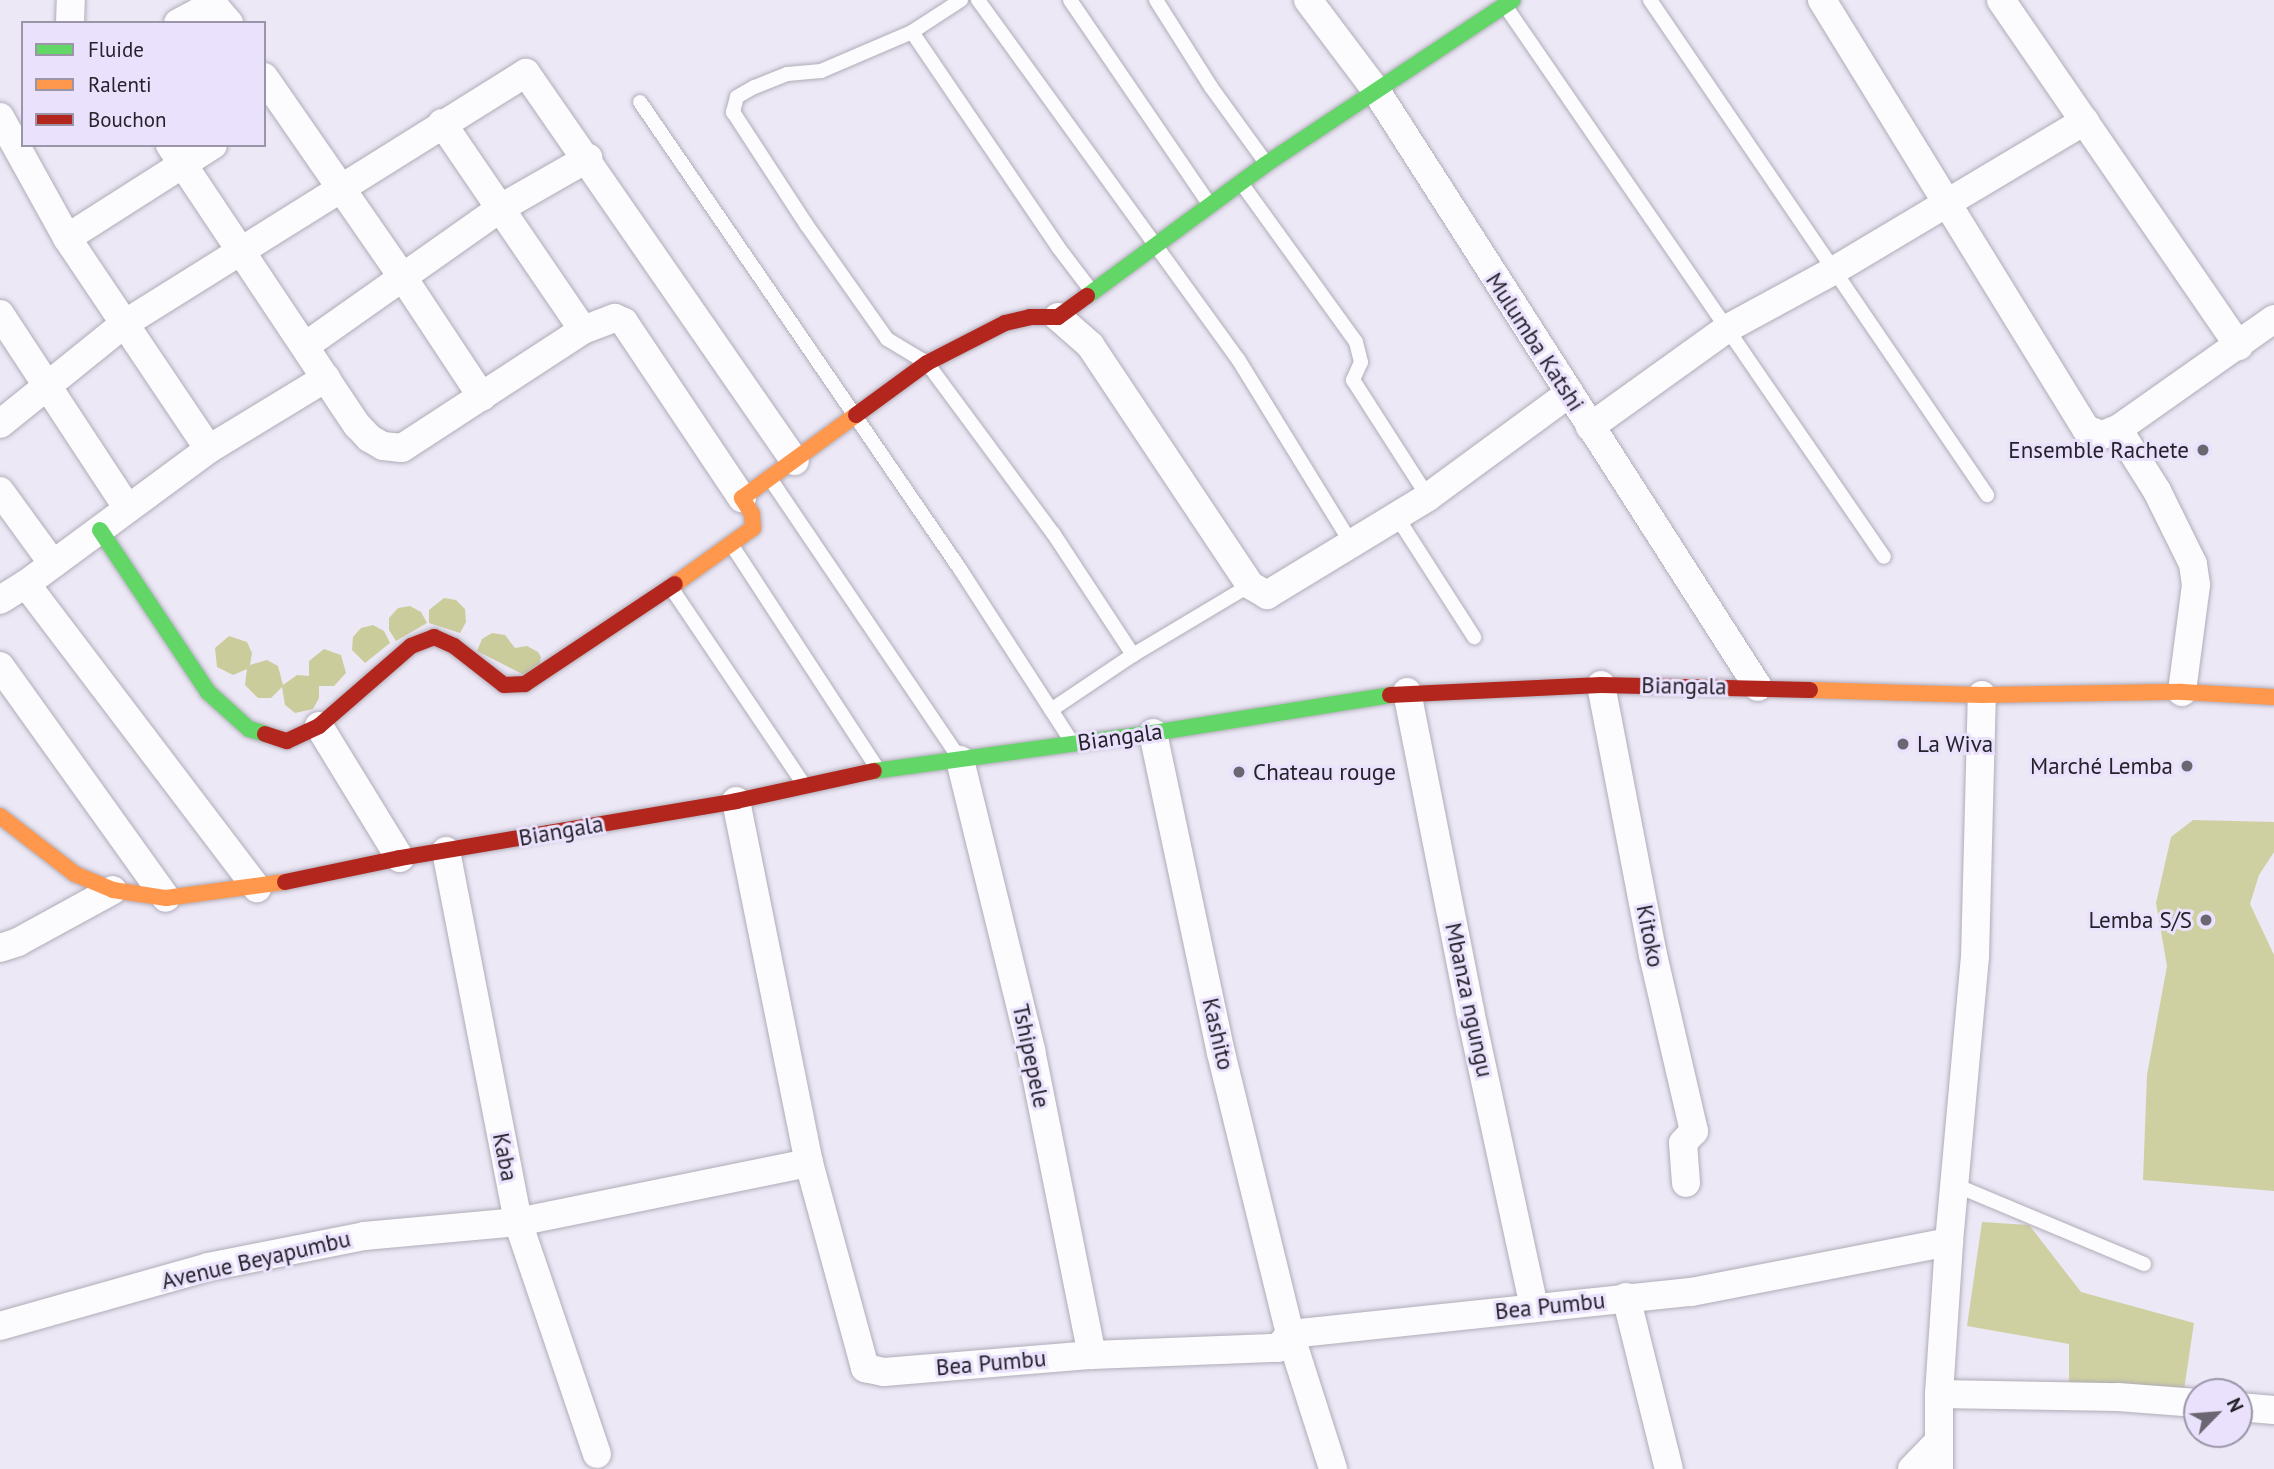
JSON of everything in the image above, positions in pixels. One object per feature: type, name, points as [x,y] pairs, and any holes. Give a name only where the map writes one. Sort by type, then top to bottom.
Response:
[{"type":"street","points":[[70,21],[71,0]]},
{"type":"street","name":"Mulumba Katshi","points":[[1308,0],[1375,89],[1758,687]]},
{"type":"street","points":[[1822,0],[1950,203],[2086,429],[2102,435],[2118,429],[2274,319]]},
{"type":"street","points":[[2001,0],[2239,346]]},
{"type":"street","points":[[742,498],[927,362],[1005,323],[1030,317],[1058,317],[1266,164],[1375,89],[1509,3]]},
{"type":"street","points":[[181,21],[202,10],[216,8],[227,21]]},
{"type":"street","points":[[0,424],[124,324],[526,73],[588,158],[795,461]]},
{"type":"street","points":[[269,96],[341,189],[482,397]]},
{"type":"street","points":[[1590,427],[1728,328],[1833,271],[2085,121]]},
{"type":"street","points":[[442,123],[583,330]]},
{"type":"street","points":[[8,124],[67,238],[209,449]]},
{"type":"street","points":[[67,238],[176,155],[206,147]]},
{"type":"street","points":[[100,530],[208,692],[249,729],[287,741],[320,726],[411,646],[434,637],[454,646],[504,685],[525,684],[672,589],[733,546],[753,528],[752,514],[742,498],[624,323],[615,318],[583,330],[402,448],[383,446],[357,425],[176,155]]},
{"type":"street","points":[[304,346],[499,209],[588,158]]},
{"type":"street","points":[[0,314],[127,507]]},
{"type":"street","points":[[1058,317],[1090,345],[1250,585],[1267,595],[1429,497],[1568,394]]},
{"type":"street","points":[[0,600],[26,584],[209,449],[326,378]]},
{"type":"street","points":[[2118,429],[2157,491],[2193,564],[2196,585],[2182,692]]},
{"type":"street","points":[[0,491],[52,564]]},
{"type":"street","points":[[26,584],[257,888]]},
{"type":"street","points":[[0,666],[166,898]]},
{"type":"street","name":"Biangala","points":[[0,816],[75,874],[113,890],[166,898],[257,888],[400,858],[736,801],[879,770],[1153,733],[1407,692],[1601,685],[1758,687],[1982,695],[2182,692],[2274,697]]},
{"type":"street","name":"Kitoko","points":[[1601,685],[1653,954],[1694,1131],[1683,1143],[1686,1183]]},
{"type":"street","name":"Mbanza ngungu","points":[[1407,692],[1470,1011],[1534,1308]]},
{"type":"street","points":[[1912,1469],[1938,1456],[1939,1394],[1949,1242],[1975,957],[1982,695]]},
{"type":"street","points":[[320,726],[400,858]]},
{"type":"street","name":"Kashito","points":[[1153,733],[1221,1053],[1290,1334],[1333,1469]]},
{"type":"street","name":"Tshipepele","points":[[960,760],[1031,1050],[1092,1355]]},
{"type":"street","name":"Bea Pumbu","points":[[736,801],[809,1163],[865,1368],[884,1372],[1092,1355],[1278,1348],[1290,1334],[1691,1292],[1949,1242]]},
{"type":"street","name":"Kaba","points":[[446,851],[518,1222],[597,1454]]},
{"type":"street","points":[[0,948],[18,942],[113,890]]},
{"type":"street","name":"Avenue Beyapumbu","points":[[0,1326],[208,1267],[364,1236],[518,1222],[809,1163]]},
{"type":"street","points":[[1626,1297],[1669,1469]]},
{"type":"street","points":[[1939,1394],[2118,1397],[2183,1402]]},
{"type":"street","points":[[2253,1408],[2274,1410]]},
{"type":"lane","points":[[961,0],[912,32],[821,71],[787,74],[754,87],[737,97],[733,112],[806,224],[887,339],[927,362],[1053,533],[1133,655]]},
{"type":"lane","points":[[978,0],[1154,247],[1238,359],[1351,543]]},
{"type":"lane","points":[[1070,0],[1209,205]]},
{"type":"lane","points":[[1156,0],[1211,87],[1266,164]]},
{"type":"lane","points":[[1650,0],[1987,495]]},
{"type":"lane","points":[[1509,3],[1884,557]]},
{"type":"lane","points":[[912,32],[1058,247],[1092,292]]},
{"type":"lane","points":[[640,102],[961,569],[1074,743]]},
{"type":"lane","points":[[1241,183],[1356,342],[1361,362],[1353,380],[1429,497]]},
{"type":"lane","points":[[769,476],[960,760]]},
{"type":"lane","points":[[1396,516],[1474,637]]},
{"type":"lane","points":[[733,546],[879,770]]},
{"type":"lane","points":[[1051,710],[1133,655],[1250,585]]},
{"type":"lane","points":[[672,589],[805,787]]},
{"type":"lane","points":[[1955,1185],[2144,1264]]},
{"type":"green space","points":[[444,598],[456,600],[465,609],[466,622],[460,633],[429,623],[429,610]]},
{"type":"green space","points":[[410,606],[421,612],[427,623],[396,641],[389,630],[389,618],[398,608]]},
{"type":"green space","points":[[373,625],[384,631],[390,643],[365,663],[352,650],[353,637],[361,628]]},
{"type":"green space","points":[[492,633],[505,635],[515,648],[527,646],[538,652],[541,657],[536,681],[477,651],[482,639]]},
{"type":"green space","points":[[229,636],[247,642],[252,653],[250,665],[267,660],[278,666],[283,685],[297,675],[309,676],[309,661],[324,649],[341,655],[346,673],[334,686],[319,686],[319,698],[313,709],[295,713],[285,705],[282,687],[271,698],[258,698],[245,685],[247,669],[233,675],[217,667],[215,648]]},
{"type":"green space","points":[[2193,820],[2274,822],[2274,852],[2259,875],[2250,904],[2274,955],[2274,1191],[2143,1180],[2147,1075],[2167,966],[2156,903],[2171,837]]},
{"type":"green space","points":[[1982,1222],[2029,1225],[2081,1292],[2194,1323],[2183,1390],[2069,1389],[2069,1344],[1967,1326]]},
{"type":"traffic: fast","points":[[1087,296],[1266,164],[1513,0]]},
{"type":"traffic: fast","points":[[100,530],[208,692],[249,729],[265,734]]},
{"type":"traffic: fast","points":[[874,771],[1153,733],[1390,695]]},
{"type":"traffic: slow","points":[[675,584],[753,528],[752,514],[742,498],[856,415]]},
{"type":"traffic: slow","points":[[1810,690],[1982,695],[2182,692],[2274,697]]},
{"type":"traffic: slow","points":[[0,816],[75,874],[113,890],[166,898],[285,882]]},
{"type":"traffic: jam","points":[[856,415],[927,363],[1005,323],[1030,317],[1058,317],[1087,296]]},
{"type":"traffic: jam","points":[[265,734],[287,741],[319,726],[411,646],[434,637],[454,646],[504,685],[525,684],[675,584]]},
{"type":"traffic: jam","points":[[1390,695],[1601,685],[1810,690]]},
{"type":"traffic: jam","points":[[285,882],[400,858],[736,801],[874,771]]},
{"type":"place","name":"Ensemble Rachete","points":[[2203,450]]},
{"type":"place","name":"La Wiva","points":[[1903,744]]},
{"type":"place","name":"Marché Lemba","points":[[2187,766]]},
{"type":"place","name":"Chateau rouge","points":[[1239,772]]},
{"type":"place","name":"Lemba S/S","points":[[2206,920]]}]
